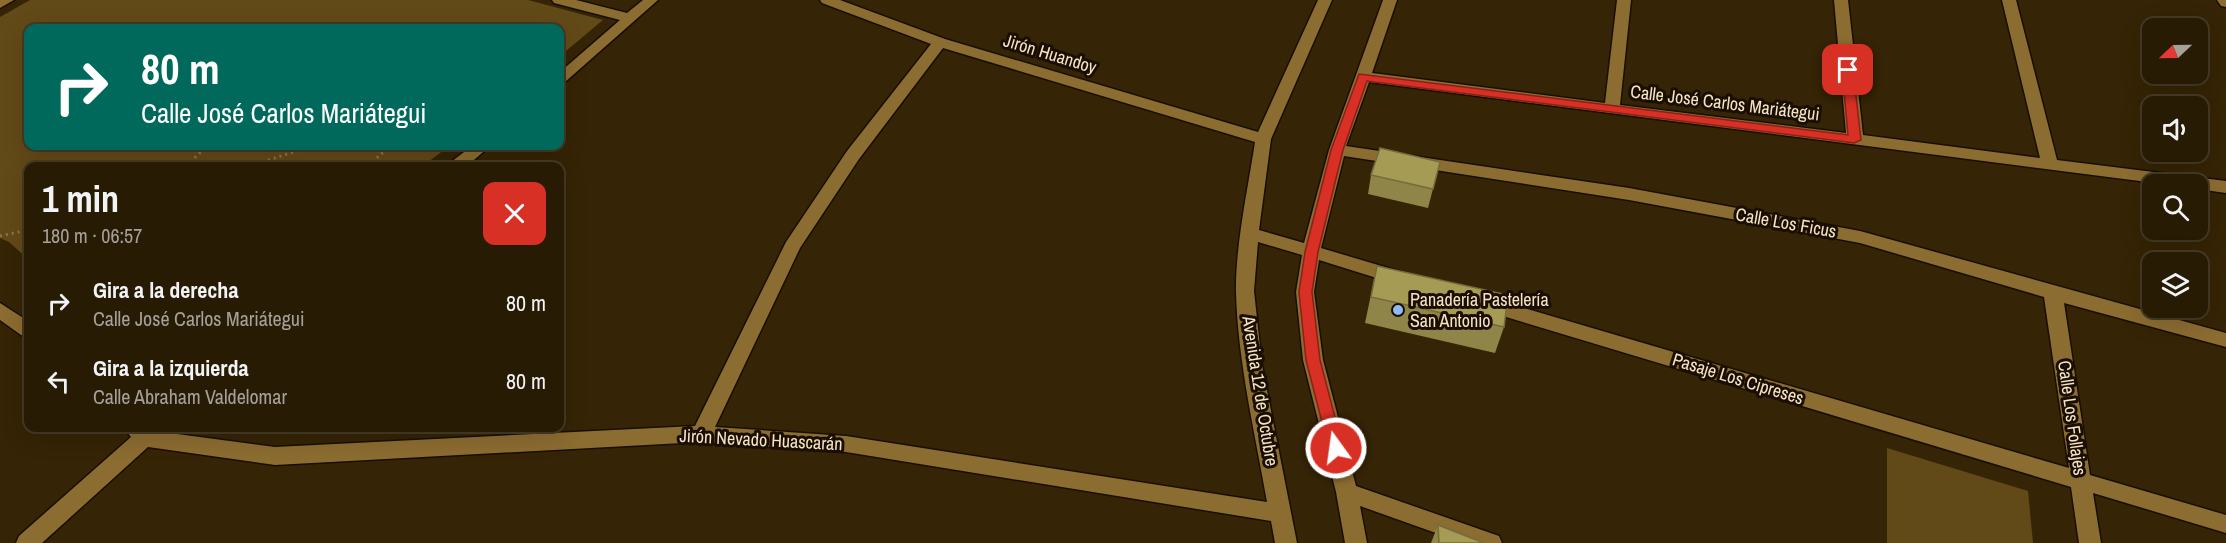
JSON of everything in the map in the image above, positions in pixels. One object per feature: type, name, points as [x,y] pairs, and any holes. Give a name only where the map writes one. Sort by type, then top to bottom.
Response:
[{"type":"street","points":[[0,4],[7,0]]},
{"type":"street","points":[[559,0],[630,18]]},
{"type":"street","points":[[564,76],[651,0]]},
{"type":"street","name":"Jirón Huandoy","points":[[827,0],[940,42],[1263,139]]},
{"type":"street","name":"Avenida 12 de Octubre","points":[[1286,543],[1252,365],[1245,291],[1250,233],[1263,139],[1325,0]]},
{"type":"street","points":[[1356,543],[1347,492],[1313,360],[1305,292],[1311,252],[1337,150],[1390,0]]},
{"type":"street","points":[[1612,109],[1623,0]]},
{"type":"street","points":[[1841,0],[1854,140]]},
{"type":"street","points":[[2009,0],[2050,164]]},
{"type":"street","points":[[701,434],[792,246],[853,155],[940,42]]},
{"type":"street","name":"Calle José Carlos Mariátegui","points":[[1363,77],[2226,187]]},
{"type":"street","points":[[462,162],[477,150]]},
{"type":"street","name":"Calle Los Ficus","points":[[1337,150],[1629,194],[1860,237],[2226,340]]},
{"type":"street","points":[[1250,233],[1415,283]]},
{"type":"street","name":"Calle Los Follajes","points":[[2053,293],[2090,543]]},
{"type":"street","name":"Pasaje Los Cipreses","points":[[1461,296],[2226,524]]},
{"type":"street","points":[[0,310],[24,327]]},
{"type":"street","points":[[27,543],[144,432]]},
{"type":"street","name":"Jirón Nevado Huascarán","points":[[150,432],[275,456],[701,434],[846,444],[1280,513]]},
{"type":"street","points":[[1347,492],[1491,543]]},
{"type":"path","points":[[190,162],[203,150]]},
{"type":"path","points":[[263,162],[299,150]]},
{"type":"path","points":[[372,162],[386,150]]},
{"type":"path","points":[[0,236],[24,231]]},
{"type":"shaded area","points":[[30,0],[528,0],[603,20],[564,53],[564,24],[24,24],[24,150],[444,150],[428,162],[24,162],[24,255],[9,242],[0,238],[0,17]]},
{"type":"shaded area","points":[[1887,448],[2028,491],[2033,543],[1887,543]]},
{"type":"building","points":[[1380,148],[1440,162],[1433,189],[1371,175]]},
{"type":"building","points":[[1377,266],[1508,295],[1504,327],[1371,297]]},
{"type":"building","points":[[1438,525],[1484,543],[1439,543]]},
{"type":"place","name":"Panadería Pastelería San Antonio","points":[[1398,310]]},
{"type":"route","points":[[1336,448],[1313,360],[1305,292],[1311,252],[1337,150],[1363,77],[1854,140],[1848,70]]}]
